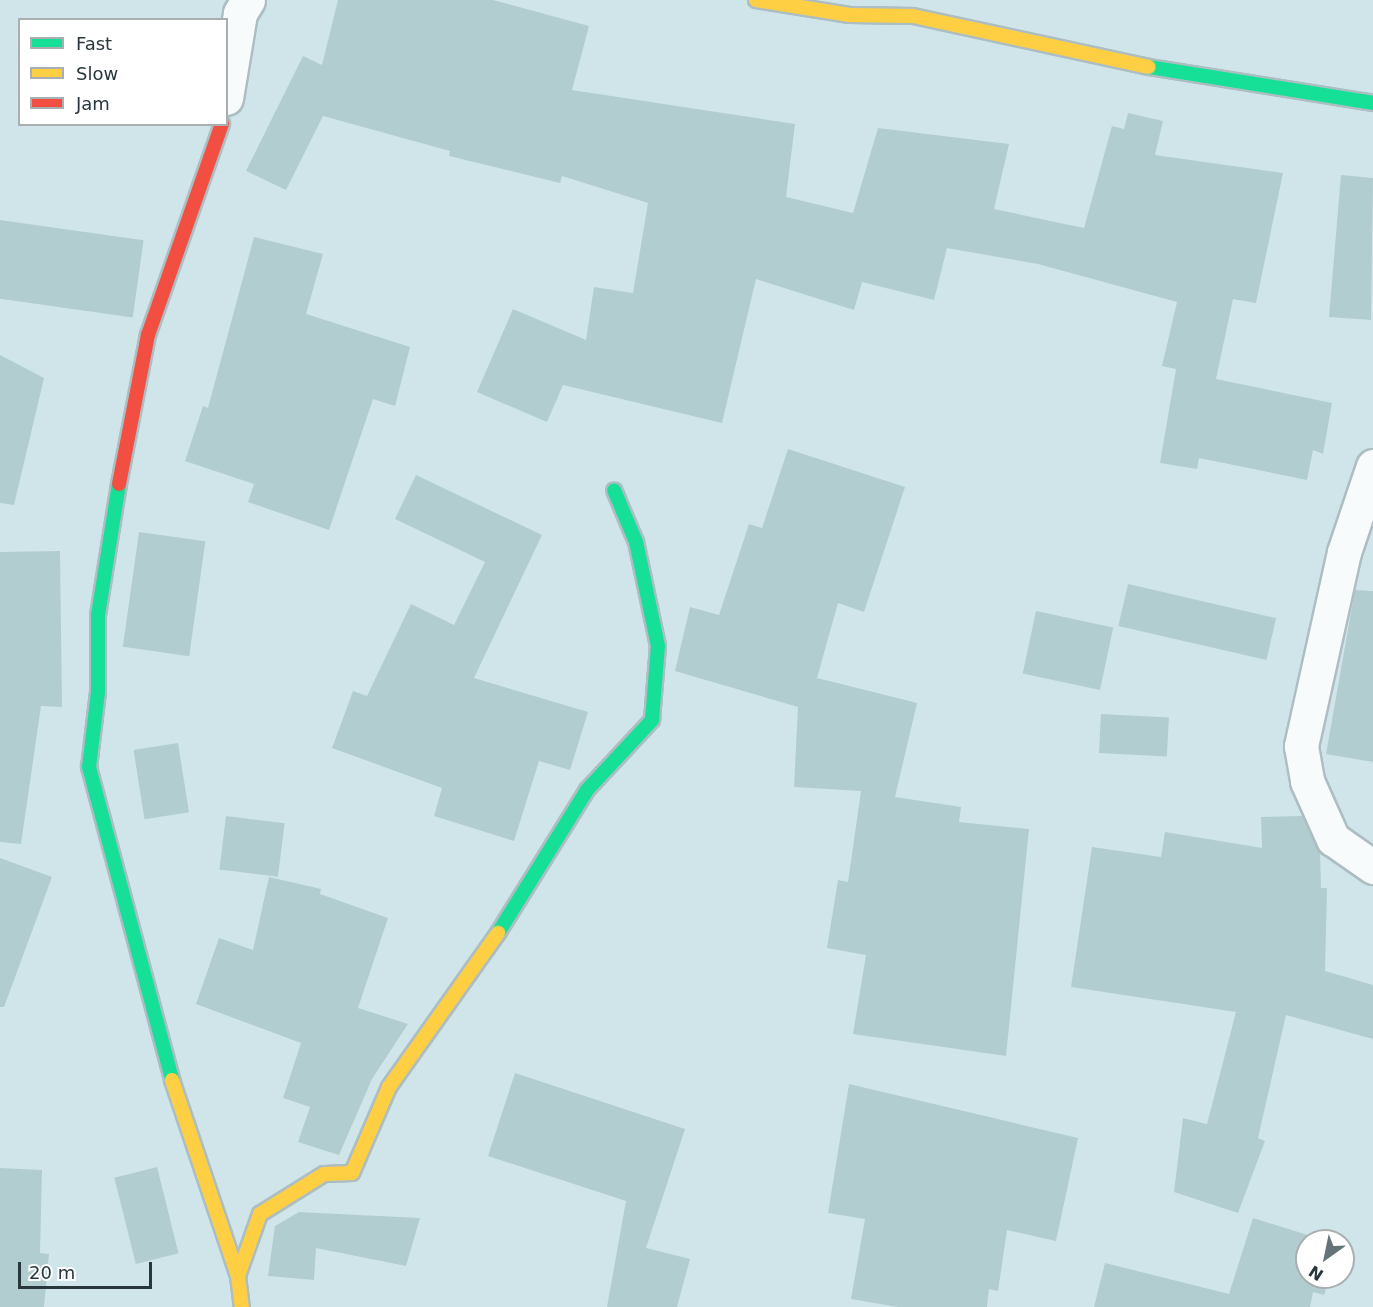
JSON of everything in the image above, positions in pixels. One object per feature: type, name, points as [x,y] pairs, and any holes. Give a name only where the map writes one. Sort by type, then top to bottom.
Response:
[{"type":"street","points":[[228,86],[240,13],[248,0]]},
{"type":"street","points":[[756,0],[850,15],[914,8],[1215,81],[1373,104]]},
{"type":"street","points":[[221,126],[148,335],[132,404],[98,615],[98,692],[89,767],[171,1078],[238,1276],[242,1307]]},
{"type":"street","points":[[1373,466],[1344,552],[1301,746],[1307,781],[1333,839],[1373,867]]},
{"type":"street","points":[[238,1276],[261,1214],[324,1174],[352,1173],[395,1078],[519,906],[587,790],[652,720],[658,646],[636,542],[614,490]]},
{"type":"building","points":[[338,0],[493,0],[589,26],[572,90],[795,124],[786,197],[853,213],[878,128],[1009,144],[994,209],[1084,228],[1112,126],[1124,129],[1128,113],[1163,121],[1155,155],[1283,173],[1256,303],[1233,299],[1216,379],[1332,403],[1323,454],[1313,450],[1307,480],[1199,458],[1197,469],[1160,463],[1176,369],[1162,366],[1177,302],[1038,264],[947,248],[934,300],[862,282],[854,310],[756,279],[722,423],[563,385],[547,422],[477,392],[513,309],[586,340],[594,287],[633,293],[648,203],[562,176],[560,183],[449,156],[450,151],[323,116],[286,190],[246,171],[303,56],[322,65]]},
{"type":"building","points":[[1341,175],[1373,178],[1371,320],[1329,317]]},
{"type":"building","points":[[0,220],[144,240],[133,317],[0,299]]},
{"type":"building","points":[[254,237],[323,254],[306,314],[410,347],[395,406],[373,399],[329,530],[248,502],[254,484],[185,461],[203,406],[208,408]]},
{"type":"building","points":[[0,355],[44,378],[14,505],[0,503]]},
{"type":"building","points":[[788,449],[905,487],[864,612],[838,603],[817,678],[917,703],[895,797],[961,807],[959,822],[1029,829],[1006,1056],[853,1034],[866,955],[827,948],[838,880],[848,882],[861,791],[794,787],[798,707],[675,671],[690,607],[719,615],[749,524],[762,528]]},
{"type":"building","points":[[416,475],[542,535],[474,678],[588,712],[570,770],[539,761],[514,841],[434,816],[442,788],[332,748],[353,691],[367,696],[411,604],[454,625],[485,562],[395,519]]},
{"type":"building","points":[[139,532],[205,541],[189,656],[123,647]]},
{"type":"building","points":[[60,551],[62,707],[41,706],[21,844],[0,842],[0,552]]},
{"type":"building","points":[[1128,584],[1276,618],[1266,660],[1118,626]]},
{"type":"building","points":[[1355,590],[1373,591],[1373,762],[1326,754]]},
{"type":"building","points":[[1036,611],[1113,627],[1100,690],[1023,674]]},
{"type":"building","points":[[1101,714],[1169,718],[1167,757],[1099,753]]},
{"type":"building","points":[[178,743],[189,812],[145,819],[134,750]]},
{"type":"building","points":[[226,816],[285,823],[278,877],[219,870]]},
{"type":"building","points":[[1302,816],[1320,852],[1321,888],[1327,888],[1325,971],[1373,985],[1373,1039],[1286,1015],[1258,1138],[1265,1141],[1238,1213],[1174,1192],[1183,1118],[1207,1124],[1236,1012],[1071,987],[1092,847],[1161,857],[1165,832],[1262,848],[1261,817]]},
{"type":"building","points":[[0,858],[52,877],[4,1007],[0,1007]]},
{"type":"building","points":[[269,877],[321,889],[320,894],[388,918],[358,1008],[408,1024],[372,1079],[339,1155],[298,1142],[310,1107],[283,1098],[301,1043],[196,1004],[219,938],[253,950]]},
{"type":"building","points":[[515,1073],[685,1129],[646,1248],[690,1259],[677,1307],[607,1307],[626,1201],[488,1156]]},
{"type":"building","points":[[849,1084],[1078,1138],[1056,1241],[1007,1230],[998,1291],[989,1289],[987,1307],[898,1307],[851,1299],[865,1219],[828,1213]]},
{"type":"building","points":[[157,1167],[179,1253],[136,1264],[114,1178]]},
{"type":"building","points":[[0,1168],[42,1170],[40,1253],[49,1254],[44,1307],[0,1307]]},
{"type":"building","points":[[299,1212],[420,1218],[406,1266],[316,1248],[314,1280],[268,1276],[275,1226]]},
{"type":"building","points":[[1253,1218],[1295,1231],[1295,1289],[1326,1289],[1324,1295],[1313,1292],[1310,1307],[1094,1307],[1105,1263],[1229,1294]]},
{"type":"traffic: fast","points":[[1149,67],[1373,103]]},
{"type":"traffic: fast","points":[[119,484],[98,615],[98,692],[89,767],[172,1080]]},
{"type":"traffic: fast","points":[[498,933],[587,790],[652,720],[658,646],[636,542],[614,490]]},
{"type":"traffic: slow","points":[[756,0],[850,15],[913,16],[1149,67]]},
{"type":"traffic: slow","points":[[238,1276],[260,1214],[324,1174],[352,1173],[389,1087],[498,933]]},
{"type":"traffic: slow","points":[[172,1080],[238,1276],[242,1307]]},
{"type":"traffic: jam","points":[[119,484],[148,335],[221,126]]}]
